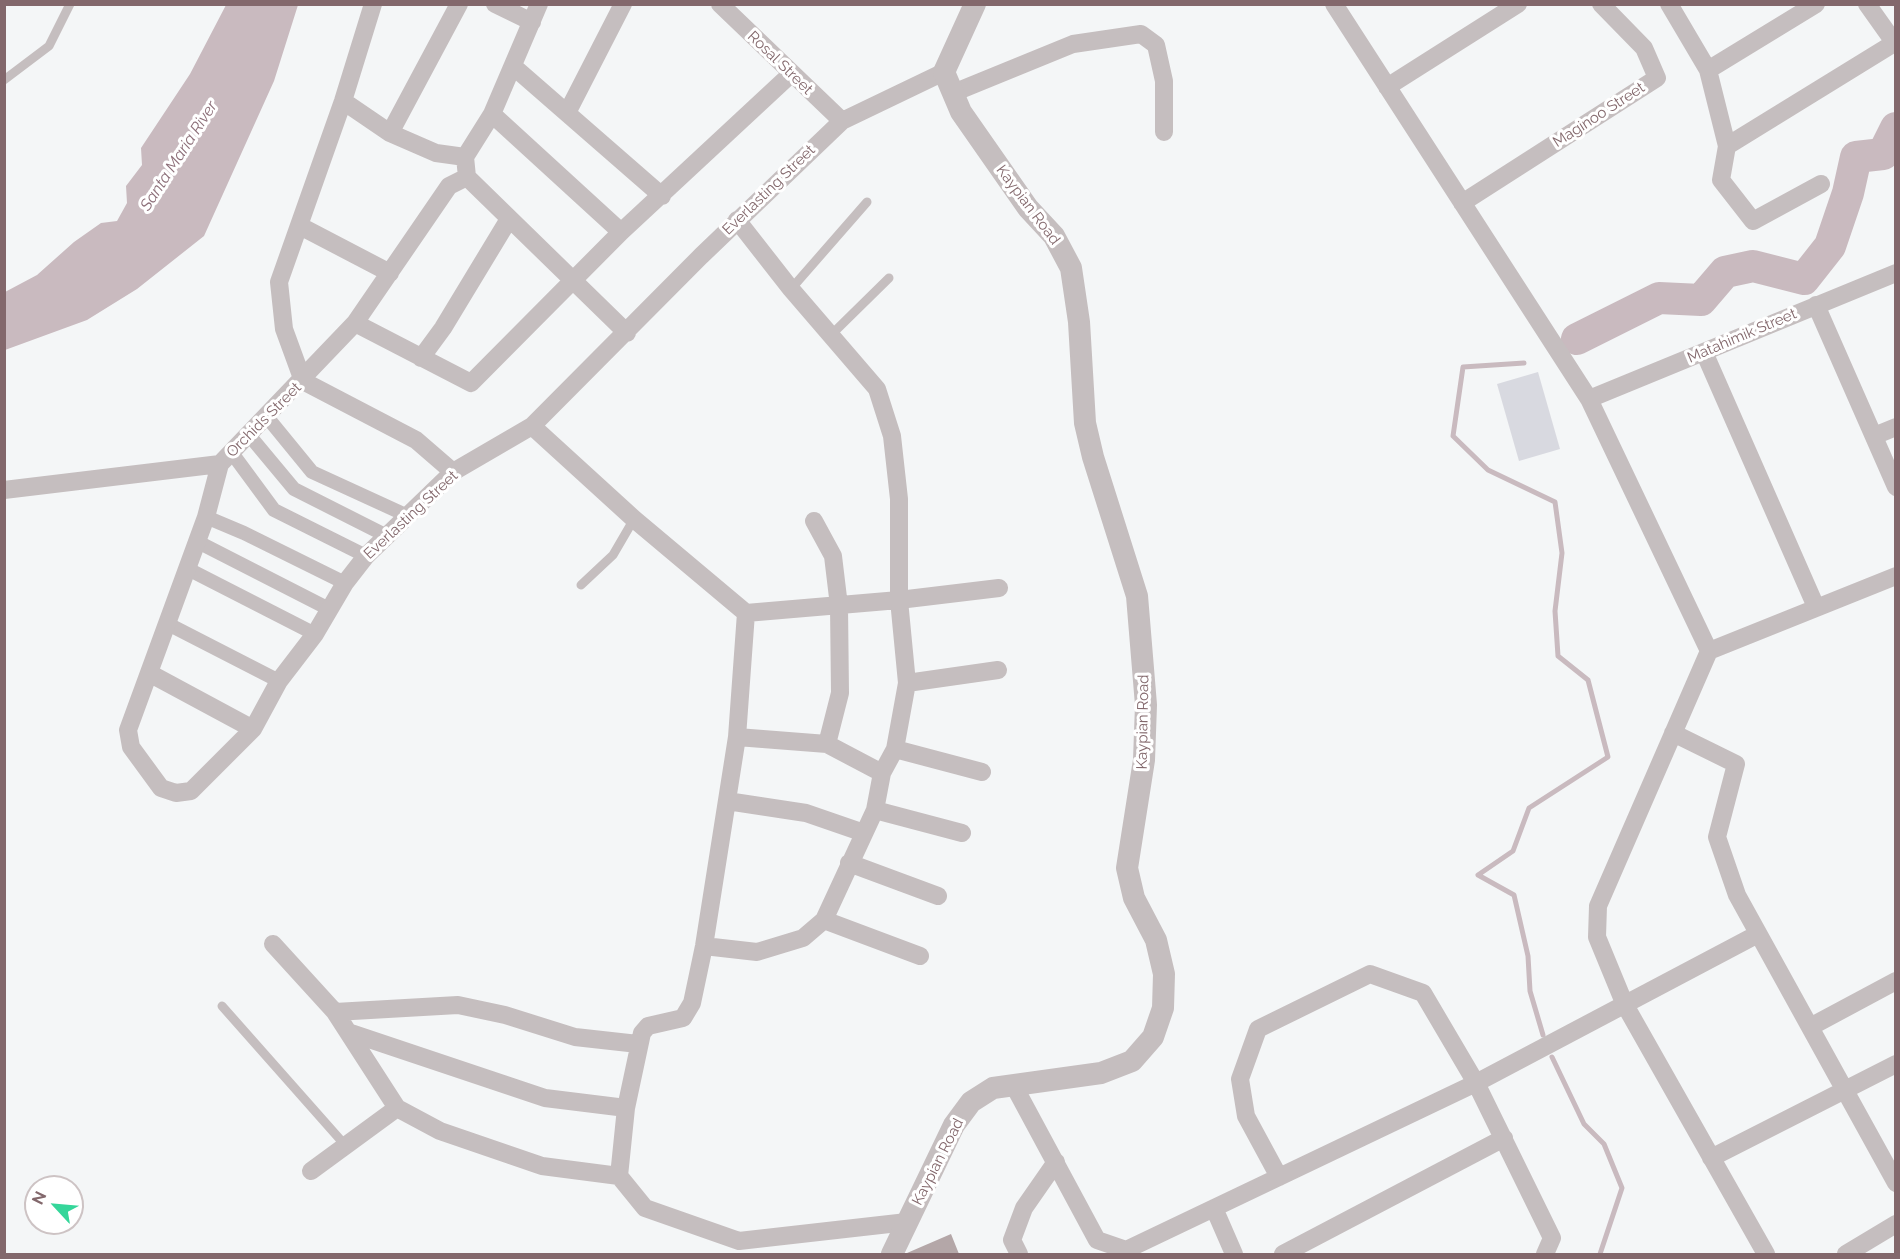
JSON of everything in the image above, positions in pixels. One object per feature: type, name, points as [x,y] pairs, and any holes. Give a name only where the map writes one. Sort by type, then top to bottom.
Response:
[{"type":"street","points":[[373,4],[343,101],[279,282],[284,329],[303,381],[416,440],[453,472]]},
{"type":"street","points":[[390,133],[459,4]]},
{"type":"street","points":[[495,4],[536,13],[492,114],[465,157],[467,177],[627,333]]},
{"type":"street","points":[[567,113],[623,4]]},
{"type":"street","name":"Rosal Street","points":[[720,4],[842,121]]},
{"type":"street","points":[[944,72],[975,4]]},
{"type":"street","points":[[1334,4],[1589,399],[1709,651]]},
{"type":"street","points":[[1387,87],[1518,4]]},
{"type":"street","points":[[1708,70],[1816,4]]},
{"type":"street","points":[[1727,146],[1895,42],[1867,4]]},
{"type":"street","points":[[1669,5],[1708,70],[1727,146],[1721,180],[1753,221],[1821,184]]},
{"type":"street","name":"Maginoo Street","points":[[1462,203],[1657,78],[1644,48],[1603,6]]},
{"type":"street","points":[[953,93],[1073,44],[1141,34],[1156,45],[1162,72],[1164,132]]},
{"type":"street","points":[[514,67],[662,196]]},
{"type":"street","name":"Kaypian Road","points":[[892,1254],[954,1125],[971,1102],[993,1088],[1101,1073],[1132,1061],[1153,1038],[1163,1008],[1164,974],[1156,940],[1134,898],[1127,868],[1144,760],[1146,705],[1144,652],[1137,596],[1084,423],[1080,322],[1071,268],[1054,237],[1028,208],[961,112],[944,72]]},
{"type":"street","name":"Everlasting Street","points":[[176,793],[191,791],[253,729],[279,681],[315,634],[345,583],[366,556],[453,472],[532,426],[737,220],[842,121],[944,72]]},
{"type":"street","points":[[355,323],[471,383],[621,232],[791,74]]},
{"type":"street","points":[[343,101],[390,133],[436,153],[465,157]]},
{"type":"street","points":[[492,114],[621,232]]},
{"type":"street","name":"Orchids Street","points":[[176,793],[161,788],[131,747],[128,730],[226,458],[303,381],[355,323],[449,186],[467,177]]},
{"type":"street","points":[[422,358],[443,328],[509,219]]},
{"type":"street","points":[[704,946],[757,952],[803,938],[824,920],[875,810],[882,772],[895,749],[907,682],[899,600],[898,499],[892,436],[877,389],[791,289],[737,220]]},
{"type":"street","points":[[300,226],[390,273]]},
{"type":"street","name":"Matahimik Street","points":[[1589,399],[1896,273]]},
{"type":"street","points":[[1816,305],[1896,487]]},
{"type":"street","points":[[1704,352],[1816,608]]},
{"type":"street","points":[[267,417],[312,472],[408,516]]},
{"type":"street","points":[[532,426],[634,519],[747,612],[839,606],[999,588]]},
{"type":"street","points":[[1874,436],[1896,427]]},
{"type":"street","points":[[249,435],[294,489],[387,536]]},
{"type":"street","points":[[4,490],[226,458],[274,510],[366,556]]},
{"type":"street","points":[[206,517],[244,532],[345,583]]},
{"type":"street","points":[[814,521],[833,556],[839,606],[840,693],[827,744]]},
{"type":"street","points":[[196,540],[329,609]]},
{"type":"street","points":[[186,568],[315,634]]},
{"type":"street","points":[[1766,1254],[1625,1005],[1597,937],[1598,906],[1709,651],[1896,576]]},
{"type":"street","points":[[619,1176],[626,1108],[642,1033],[648,1026],[683,1018],[689,1011],[704,946],[737,737],[747,612]]},
{"type":"street","points":[[166,623],[279,681]]},
{"type":"street","points":[[907,682],[998,670]]},
{"type":"street","points":[[149,673],[253,729]]},
{"type":"street","points":[[1673,733],[1736,764],[1718,837],[1737,895],[1896,1183]]},
{"type":"street","points":[[737,737],[827,744],[882,772]]},
{"type":"street","points":[[895,749],[981,772]]},
{"type":"street","points":[[727,801],[806,813],[864,833]]},
{"type":"street","points":[[875,810],[962,833]]},
{"type":"street","points":[[849,863],[938,896]]},
{"type":"street","points":[[824,920],[920,956]]},
{"type":"street","points":[[1013,1084],[1097,1240],[1126,1250],[1476,1083],[1758,934]]},
{"type":"street","points":[[273,944],[335,1012],[397,1108],[440,1131],[542,1166],[619,1176],[645,1208],[739,1241],[907,1222]]},
{"type":"street","points":[[1279,1177],[1246,1116],[1240,1079],[1258,1029],[1370,974],[1423,993],[1476,1083],[1552,1238],[1545,1254]]},
{"type":"street","points":[[1810,1027],[1896,981]]},
{"type":"street","points":[[335,1012],[458,1005],[505,1015],[575,1037],[638,1044]]},
{"type":"street","points":[[348,1032],[545,1098],[626,1108]]},
{"type":"street","points":[[1711,1158],[1896,1064]]},
{"type":"street","points":[[311,1171],[397,1108]]},
{"type":"street","points":[[1283,1254],[1504,1138]]},
{"type":"street","points":[[1019,1254],[1012,1239],[1024,1208],[1056,1162]]},
{"type":"street","points":[[1214,1208],[1234,1254]]},
{"type":"street","points":[[1846,1254],[1896,1224]]},
{"type":"lane","points":[[4,80],[49,46],[70,4]]},
{"type":"lane","points":[[791,289],[867,202]]},
{"type":"lane","points":[[831,335],[889,278]]},
{"type":"lane","points":[[581,585],[613,555],[634,519]]},
{"type":"lane","points":[[222,1006],[345,1145]]},
{"type":"shaded area","points":[[1538,372],[1560,449],[1519,461],[1497,384]]},
{"type":"water","name":"Santa Maria River","points":[[226,5],[298,5],[274,81],[204,236],[137,289],[87,320],[5,350],[5,292],[37,275],[74,242],[101,223],[117,221],[127,203],[126,186],[142,165],[141,148],[190,74]]},
{"type":"building","points":[[951,1234],[959,1254],[907,1254],[907,1253]]},
{"type":"waterway","points":[[1577,339],[1659,298],[1701,300],[1725,272],[1753,266],[1804,279],[1830,246],[1848,193],[1856,157],[1883,154],[1896,128]]},
{"type":"waterway","points":[[1524,363],[1463,367],[1453,436],[1488,470],[1555,502],[1562,553],[1555,611],[1558,656],[1588,680],[1608,757],[1529,808],[1513,851],[1478,875],[1514,895],[1528,956],[1530,991],[1543,1035]]},
{"type":"waterway","points":[[1552,1057],[1584,1124],[1604,1144],[1622,1188],[1600,1254]]}]
